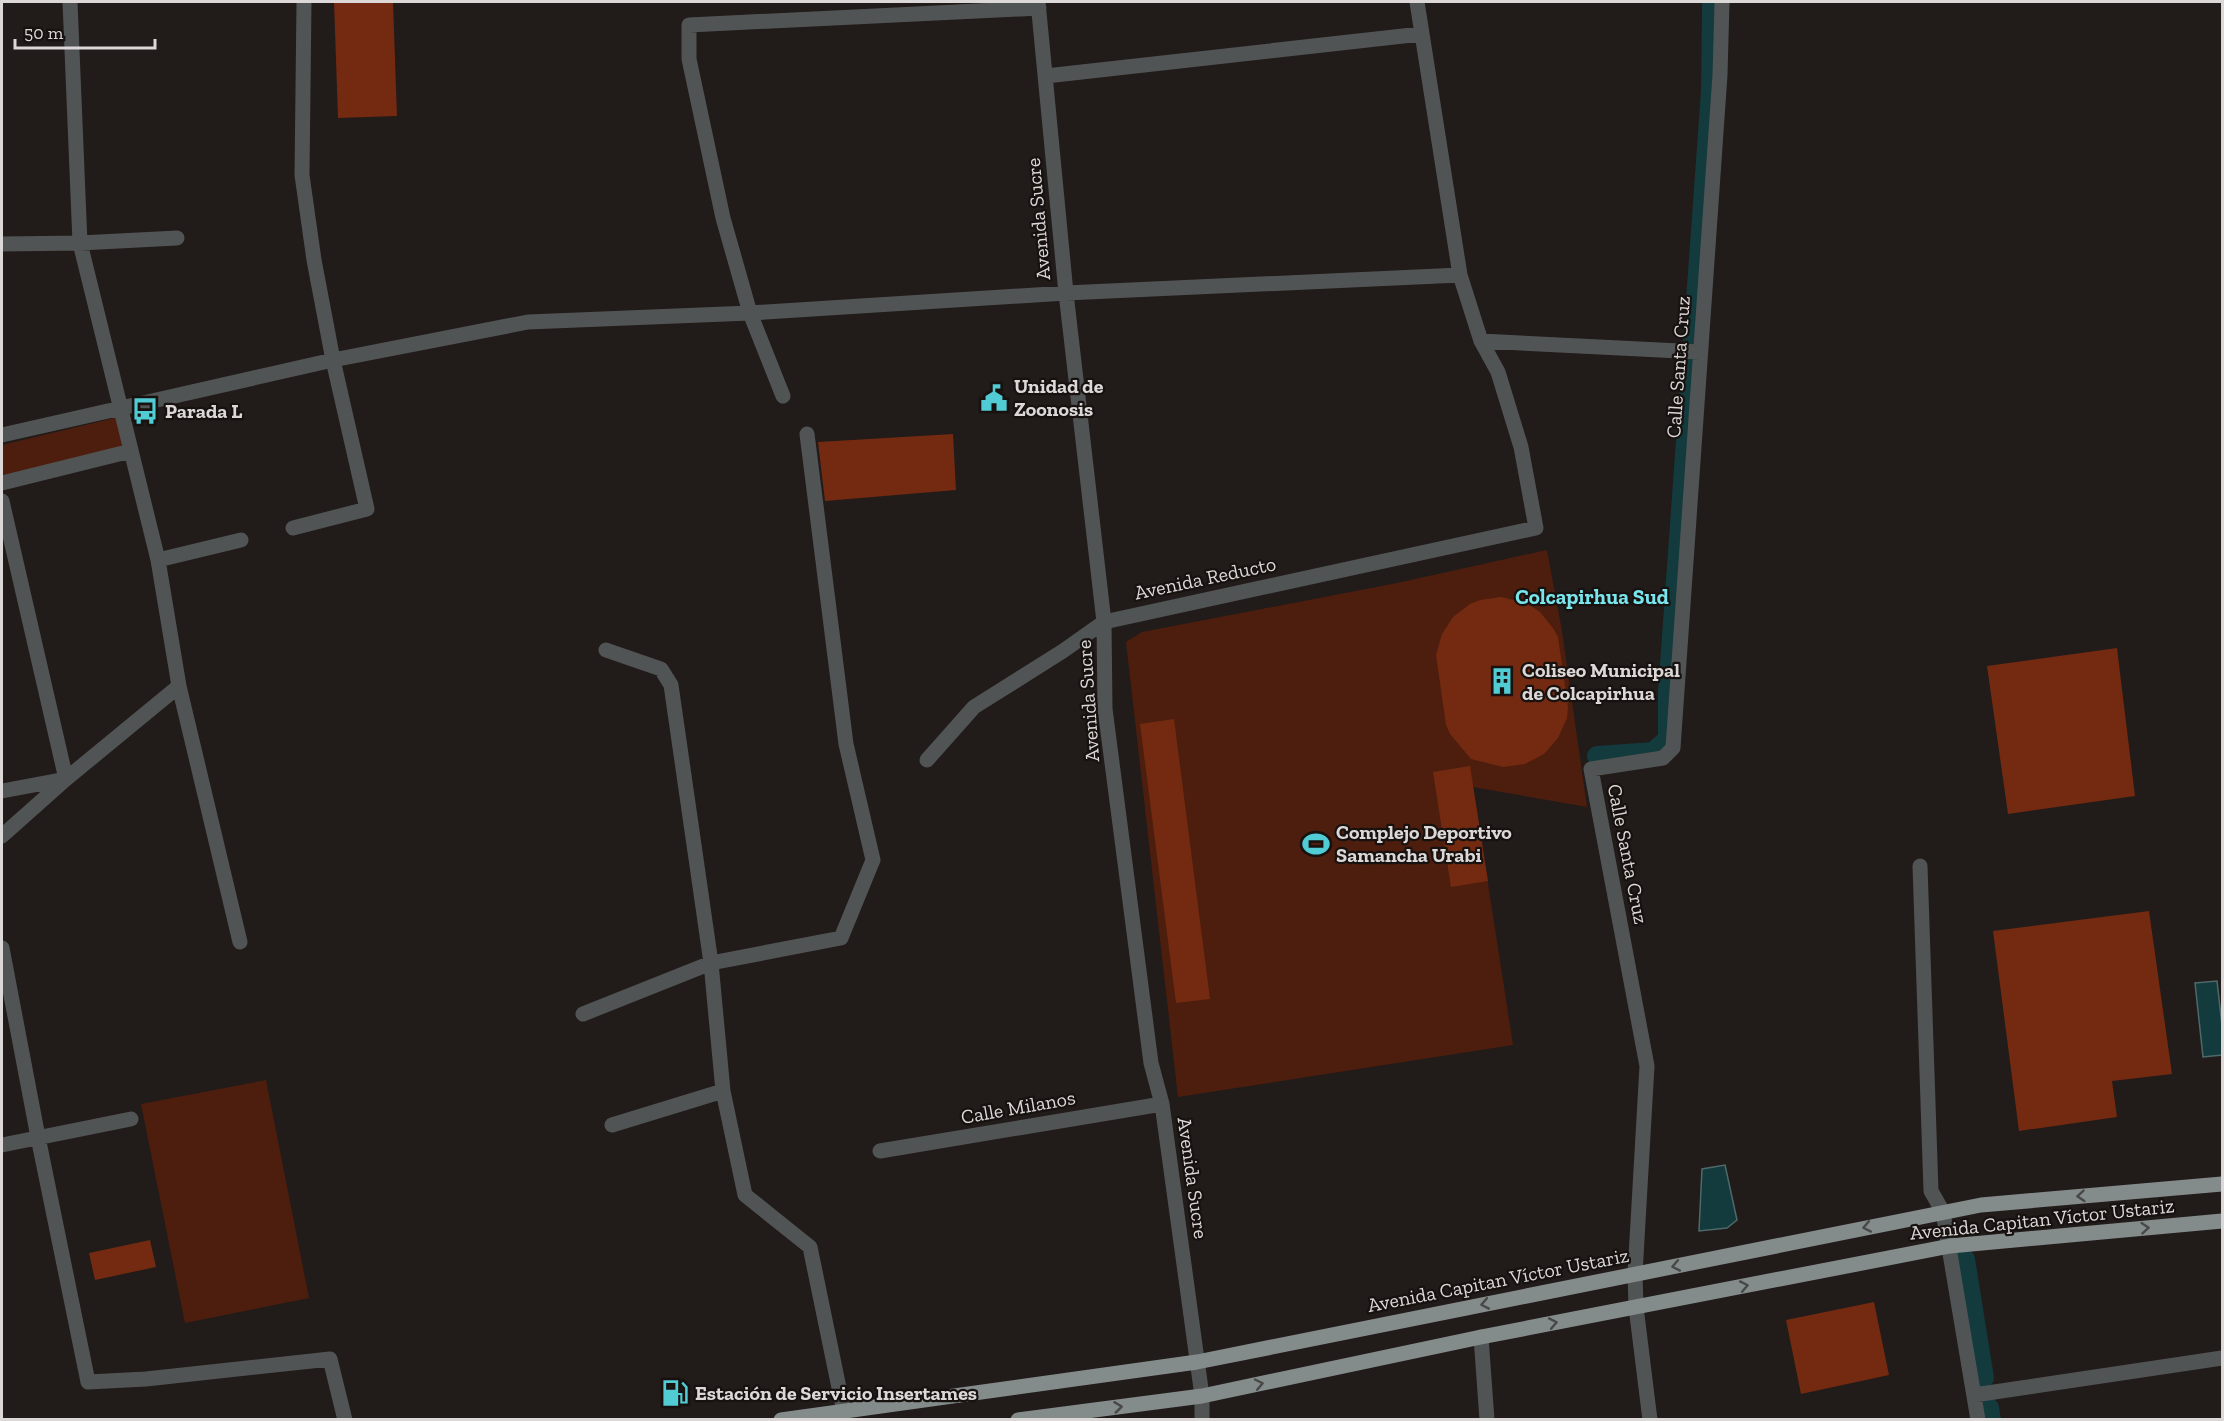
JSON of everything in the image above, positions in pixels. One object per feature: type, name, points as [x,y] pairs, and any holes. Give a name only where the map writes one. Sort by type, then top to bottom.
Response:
[{"type":"main road","name":"Avenida Capitan Víctor Ustariz","points":[[781,1419],[1197,1362],[1981,1204],[2223,1184]]},
{"type":"main road","name":"Avenida Capitan Víctor Ustariz","points":[[1018,1419],[1202,1396],[1481,1337],[1950,1246],[2223,1221]]},
{"type":"street","points":[[70,2],[80,243],[158,560],[179,686],[240,942]]},
{"type":"street","points":[[293,528],[367,509],[333,360],[314,260],[302,175],[304,2]]},
{"type":"street","points":[[1417,2],[1460,274],[1481,341],[1700,352]]},
{"type":"street","name":"Calle Santa Cruz","points":[[1650,1419],[1636,1306],[1635,1274],[1647,1066],[1591,769],[1663,758],[1673,748],[1720,75],[1722,2]]},
{"type":"street","points":[[783,396],[750,313],[723,219],[689,59],[689,25],[850,9],[1038,5]]},
{"type":"street","name":"Avenida Sucre","points":[[1038,5],[1066,293],[1104,622],[1105,709],[1151,1064],[1162,1104],[1202,1396],[1202,1419]]},
{"type":"street","points":[[1046,76],[1421,34]]},
{"type":"street","points":[[2,244],[177,238]]},
{"type":"street","points":[[2,435],[333,360],[528,322],[750,313],[1066,293],[1460,274]]},
{"type":"street","name":"Avenida Reducto","points":[[927,760],[974,707],[1064,651],[1104,622],[1536,528],[1521,447],[1498,372],[1481,341]]},
{"type":"street","points":[[583,1014],[711,963],[841,938],[873,860],[846,744],[807,434]]},
{"type":"street","points":[[2,483],[131,451]]},
{"type":"street","points":[[2,503],[66,779]]},
{"type":"street","points":[[158,560],[241,540]]},
{"type":"street","points":[[606,650],[661,669],[671,686],[711,963],[723,1091],[745,1195],[810,1247],[844,1412]]},
{"type":"street","points":[[2,836],[66,779],[179,686]]},
{"type":"street","points":[[2,791],[66,779]]},
{"type":"street","points":[[1920,866],[1931,1191],[1943,1212],[1978,1419]]},
{"type":"street","points":[[2,948],[3,965],[88,1382],[146,1379],[330,1359],[345,1419]]},
{"type":"street","points":[[612,1125],[723,1091]]},
{"type":"street","name":"Calle Milanos","points":[[880,1151],[1162,1104]]},
{"type":"street","points":[[2,1144],[131,1119]]},
{"type":"street","points":[[1481,1337],[1487,1419]]},
{"type":"street","points":[[1974,1395],[2223,1358]]},
{"type":"shaded area","points":[[119,417],[126,449],[4,478],[2,445]]},
{"type":"shaded area","name":"Complejo Deportivo Samancha Urabi","points":[[1547,550],[1562,631],[1587,807],[1473,787],[1513,1045],[1178,1097],[1126,642],[1142,632],[1397,583]]},
{"type":"shaded area","points":[[266,1080],[309,1298],[185,1323],[141,1104]]},
{"type":"water","points":[[2217,981],[2222,1025],[2222,1055],[2203,1057],[2195,983]]},
{"type":"water","points":[[1725,1165],[1737,1220],[1727,1228],[1699,1231],[1702,1169]]},
{"type":"building","points":[[334,2],[393,2],[397,116],[338,118]]},
{"type":"building","points":[[953,434],[956,490],[825,501],[818,442]]},
{"type":"building","name":"Coliseo Municipal de Colcapirhua","points":[[1501,597],[1531,606],[1540,612],[1553,628],[1558,637],[1568,707],[1567,718],[1558,738],[1544,754],[1525,764],[1503,767],[1471,759],[1450,734],[1446,725],[1436,655],[1442,634],[1453,617],[1470,604]]},
{"type":"building","points":[[2117,648],[2135,796],[2008,814],[1987,666]]},
{"type":"building","points":[[1174,719],[1210,999],[1176,1003],[1140,724]]},
{"type":"building","points":[[1470,766],[1488,881],[1451,887],[1433,772]]},
{"type":"building","points":[[2149,911],[2172,1074],[2112,1081],[2117,1117],[2019,1131],[1993,931]]},
{"type":"building","points":[[150,1240],[156,1267],[95,1280],[89,1253]]},
{"type":"building","points":[[1874,1302],[1889,1375],[1801,1394],[1786,1320]]},
{"type":"waterway","points":[[1597,756],[1653,752],[1668,739],[1668,692],[1711,91],[1712,2]]},
{"type":"waterway","points":[[1965,1259],[1984,1378]]},
{"type":"waterway","points":[[1989,1408],[1991,1420]]},
{"type":"place","name":"Unidad de Zoonosis","points":[[994,398]]},
{"type":"place","name":"Parada L","points":[[145,411]]},
{"type":"place","name":"Coliseo Municipal de Colcapirhua","points":[[1502,681]]},
{"type":"place","name":"Complejo Deportivo Samancha Urabi","points":[[1316,844]]},
{"type":"place","name":"Estación de Servicio Insertames","points":[[675,1393]]},
{"type":"district","name":"Colcapirhua Sud","points":[[1592,596]]}]
